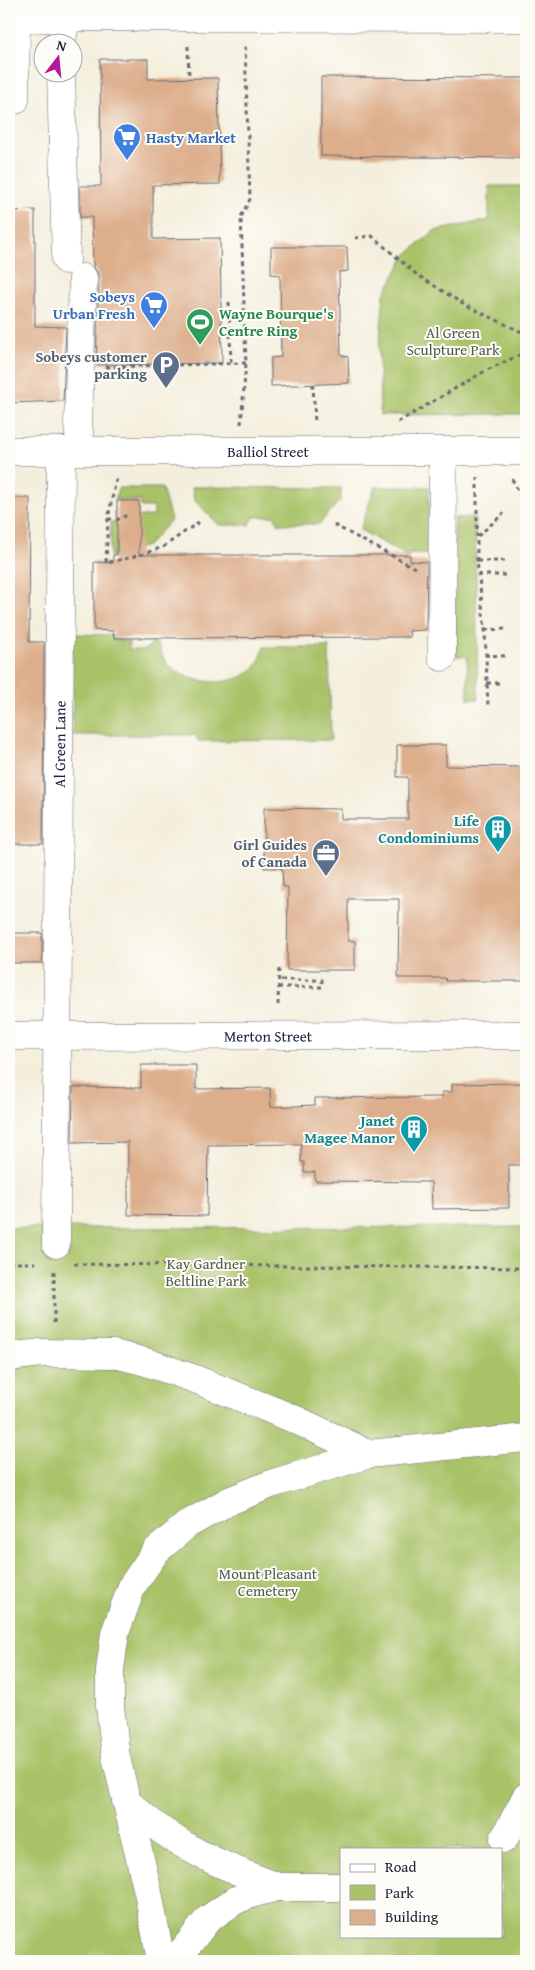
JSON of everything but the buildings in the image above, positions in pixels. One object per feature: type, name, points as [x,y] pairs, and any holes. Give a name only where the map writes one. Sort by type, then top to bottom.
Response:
[{"type":"street","points":[[15,100],[12,19],[69,13],[526,18]]},
{"type":"street","points":[[64,32],[69,13]]},
{"type":"street","points":[[42,516],[62,451],[78,424],[74,269],[62,82]]},
{"type":"street","name":"Balliol Street","points":[[9,451],[526,451]]},
{"type":"street","name":"Al Green Lane","points":[[55,1259],[62,451]]},
{"type":"street","points":[[442,657],[443,451]]},
{"type":"street","name":"Merton Street","points":[[9,1036],[526,1035]]},
{"type":"street","points":[[9,1357],[41,1353],[114,1354],[146,1362],[195,1379],[294,1420],[369,1454]]},
{"type":"street","points":[[161,1961],[148,1892],[116,1757],[110,1707],[110,1670],[115,1633],[132,1586],[156,1551],[188,1524],[229,1501],[271,1484],[369,1454],[526,1438]]},
{"type":"street","points":[[505,1839],[526,1797]]},
{"type":"street","points":[[126,1801],[156,1827],[190,1850],[278,1888]]},
{"type":"street","points":[[175,1961],[208,1919],[251,1894],[278,1888],[340,1887]]},
{"type":"path","points":[[240,424],[246,363],[241,217],[250,199],[245,45]]},
{"type":"path","points":[[188,46],[189,79]]},
{"type":"path","points":[[355,238],[372,236],[424,279],[463,304],[526,334]]},
{"type":"path","points":[[229,302],[231,364]]},
{"type":"path","points":[[222,334],[230,334]]},
{"type":"path","points":[[395,424],[485,371],[526,352]]},
{"type":"path","points":[[102,367],[246,363]]},
{"type":"path","points":[[313,384],[315,424]]},
{"type":"path","points":[[477,473],[477,560],[485,630],[488,706]]},
{"type":"path","points":[[117,474],[108,519],[106,563],[137,556],[163,547],[199,522]]},
{"type":"path","points":[[510,474],[526,506]]},
{"type":"path","points":[[477,536],[504,513]]},
{"type":"path","points":[[108,519],[122,519],[126,515]]},
{"type":"path","points":[[334,525],[417,569],[442,569]]},
{"type":"path","points":[[477,560],[506,561]]},
{"type":"path","points":[[478,575],[505,575]]},
{"type":"path","points":[[485,630],[505,629]]},
{"type":"path","points":[[485,655],[506,656]]},
{"type":"path","points":[[487,683],[503,683]]},
{"type":"path","points":[[278,1005],[279,966]]},
{"type":"path","points":[[278,987],[322,987],[322,980],[279,980]]},
{"type":"path","points":[[9,1262],[55,1259],[526,1268]]},
{"type":"path","points":[[55,1259],[55,1333]]},
{"type":"green space","name":"Al Green Sculpture Park","points":[[489,186],[526,186],[526,414],[380,415],[379,351],[384,294],[406,255],[434,231],[489,220]]},
{"type":"green space","points":[[192,487],[341,488],[341,499],[319,524],[279,524],[274,516],[254,517],[249,525],[219,525],[194,500]]},
{"type":"green space","points":[[375,487],[429,487],[429,554],[403,554],[360,530]]},
{"type":"green space","points":[[118,488],[162,488],[171,520],[147,546],[110,557],[111,522],[125,521],[127,517],[154,516],[154,507],[141,507],[140,500],[115,500]]},
{"type":"green space","points":[[475,517],[478,699],[468,699],[467,656],[456,656],[454,518]]},
{"type":"green space","points":[[72,634],[112,635],[113,639],[129,642],[129,650],[145,650],[153,643],[158,644],[166,663],[177,672],[202,681],[215,682],[228,681],[251,671],[259,662],[264,647],[329,647],[331,740],[198,741],[196,735],[73,735]]},
{"type":"green space","name":"Mount Pleasant Cemetery","points":[[526,1227],[526,1961],[9,1961],[9,1228]]},
{"type":"place","name":"Hasty Market","points":[[127,161]]},
{"type":"place","name":"Sobeys Urban Fresh","points":[[154,329]]},
{"type":"place","name":"Wayne Bourque's Centre Ring","points":[[200,346]]},
{"type":"place","name":"Sobeys customer parking","points":[[166,389]]},
{"type":"place","name":"Life Condominiums","points":[[498,853]]},
{"type":"place","name":"Girl Guides of Canada","points":[[326,877]]},
{"type":"place","name":"Janet Magee Manor","points":[[414,1153]]},
{"type":"park label","name":"Kay Gardner Beltline Park","points":[[206,1272]]}]
